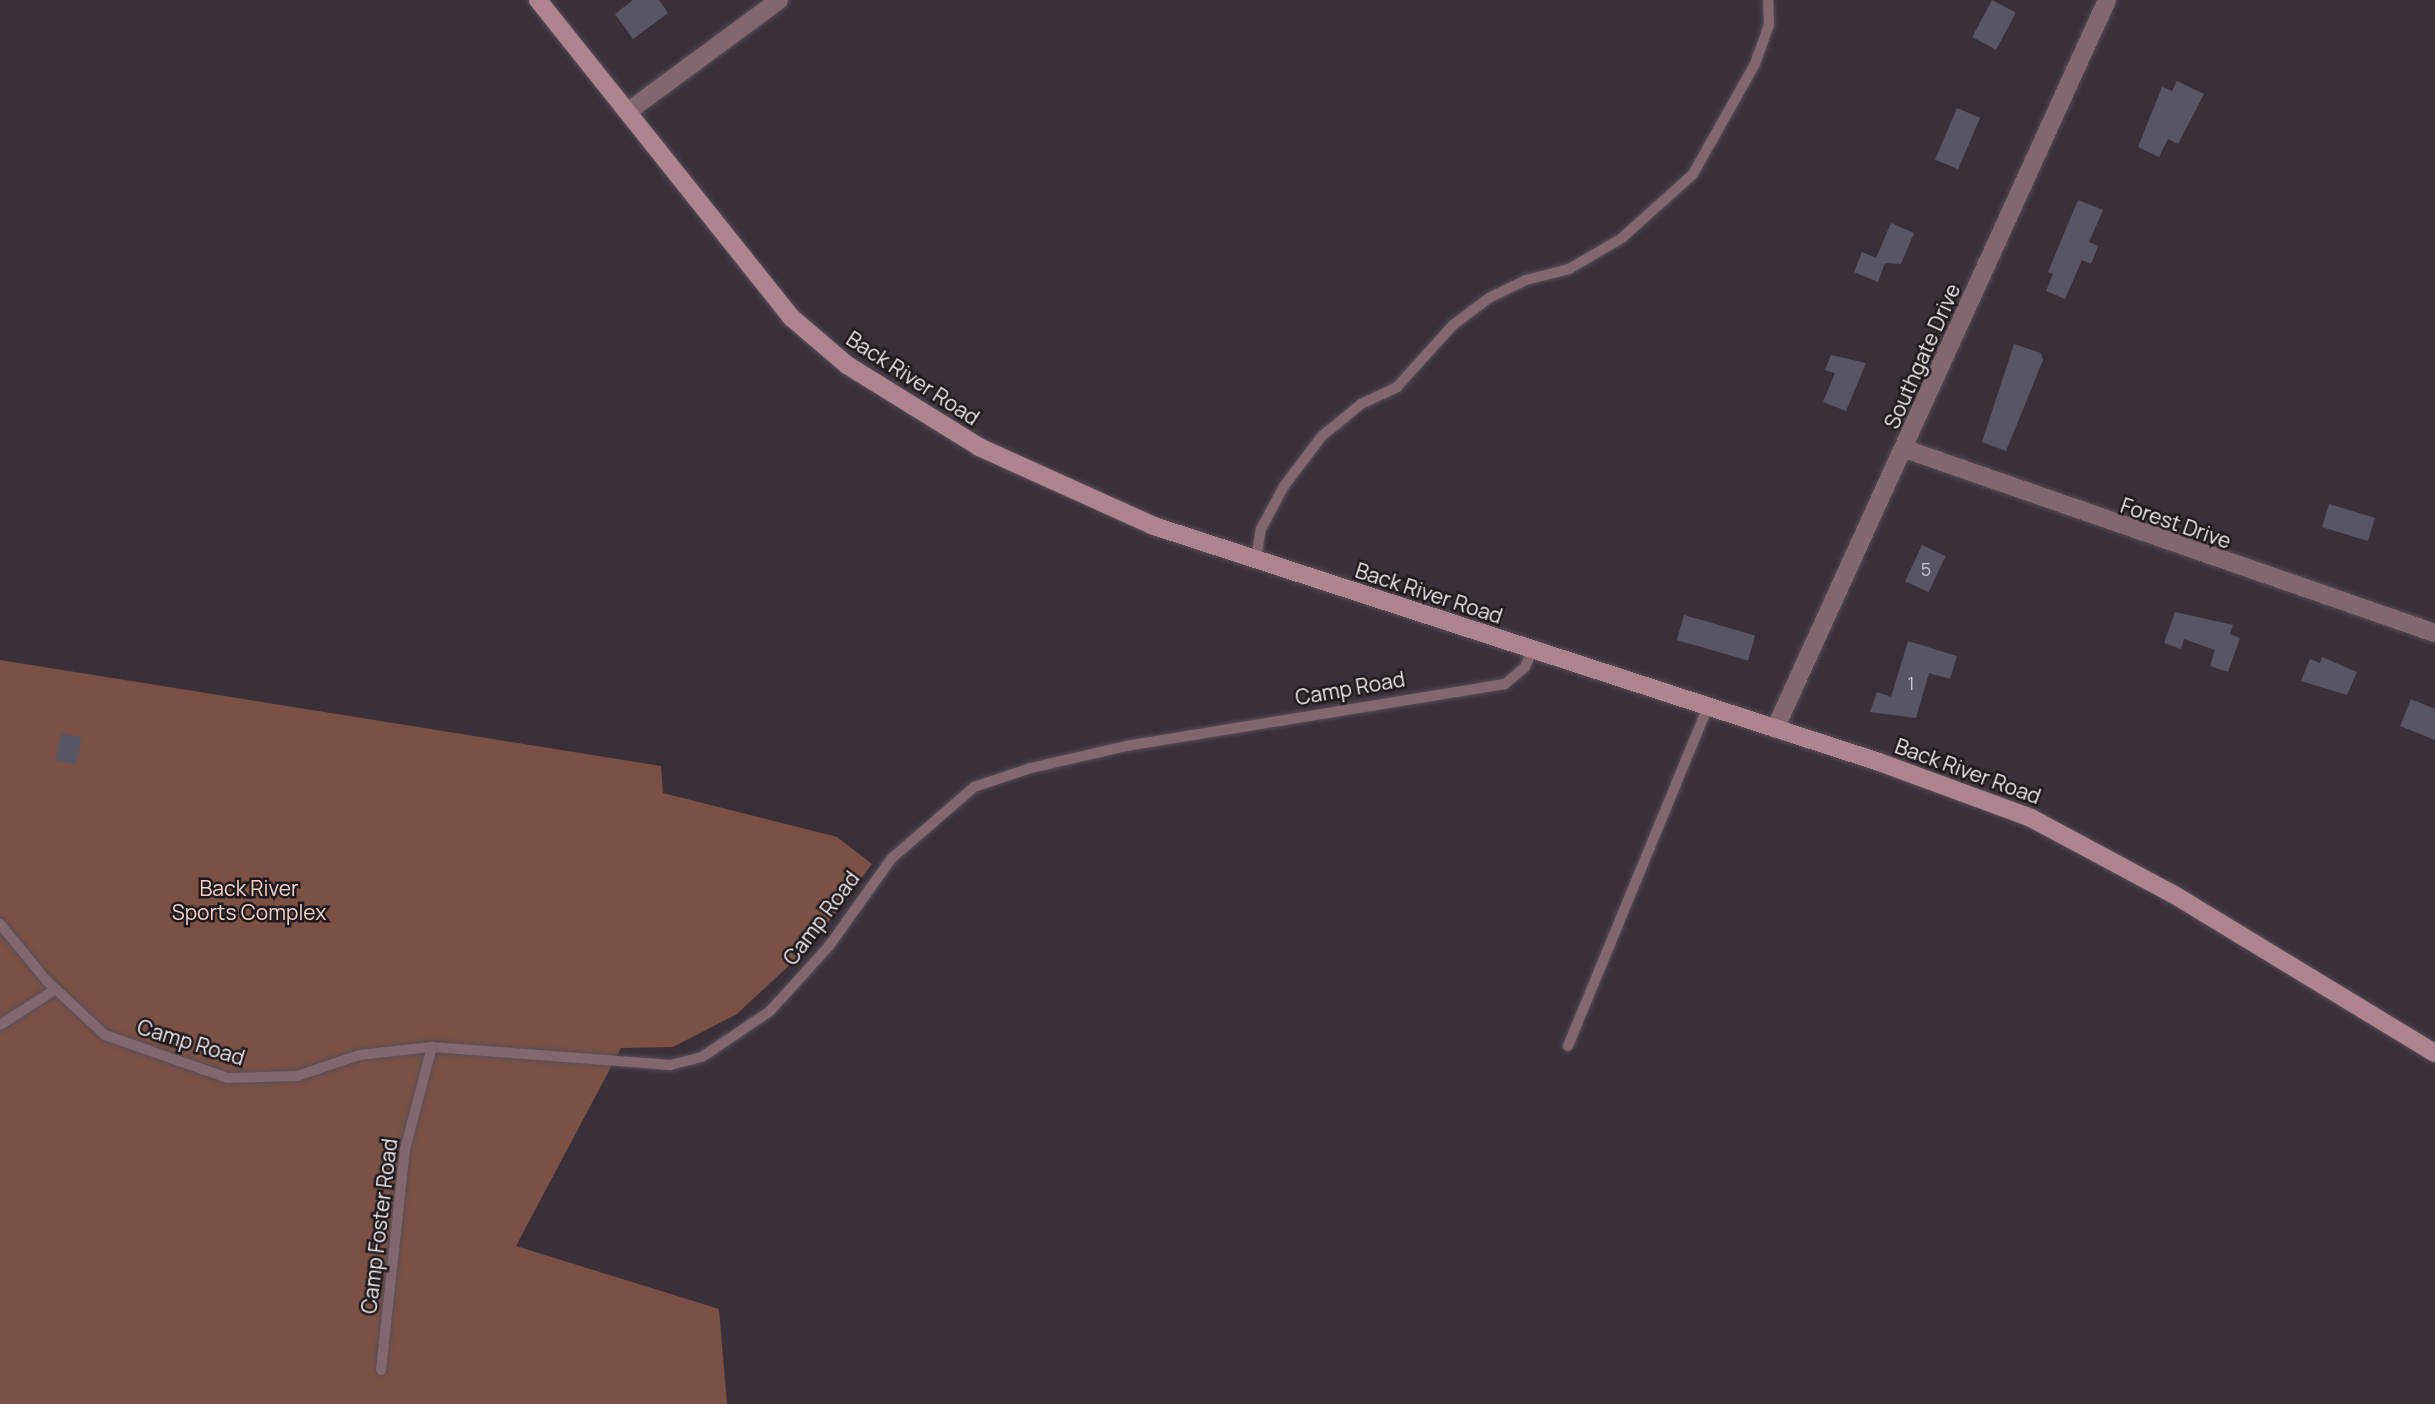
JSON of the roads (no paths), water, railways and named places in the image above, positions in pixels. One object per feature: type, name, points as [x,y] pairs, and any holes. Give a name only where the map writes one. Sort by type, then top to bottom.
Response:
[{"type":"street","name":"Back River Road","points":[[538,0],[630,110],[761,285],[847,365],[1020,468],[1133,518],[1776,729],[2031,818],[2172,894],[2435,1053]]},
{"type":"street","points":[[630,110],[779,0]]},
{"type":"street","name":"Southgate Drive","points":[[1776,729],[2107,0]]},
{"type":"street","name":"Forest Drive","points":[[1905,449],[2431,632]]},
{"type":"street","points":[[2431,632],[2435,613]]},
{"type":"lane","points":[[1256,559],[1261,529],[1284,486],[1322,436],[1361,404],[1396,387],[1453,325],[1489,298],[1526,280],[1569,269],[1622,238],[1693,174],[1755,65],[1769,25],[1768,0]]},
{"type":"lane","name":"Camp Road","points":[[0,924],[56,989],[105,1035],[228,1078],[297,1076],[359,1055],[432,1047],[650,1066],[702,1057],[770,1011],[829,946],[891,859],[974,787],[1126,746],[1505,684],[1525,667],[1532,651]]},
{"type":"lane","points":[[1568,1046],[1708,707]]},
{"type":"lane","points":[[0,1025],[56,989]]},
{"type":"lane","name":"Camp Foster Road","points":[[381,1370],[405,1149],[432,1047]]},
{"type":"park label","name":"Back River Sports Complex","points":[[249,900]]}]
